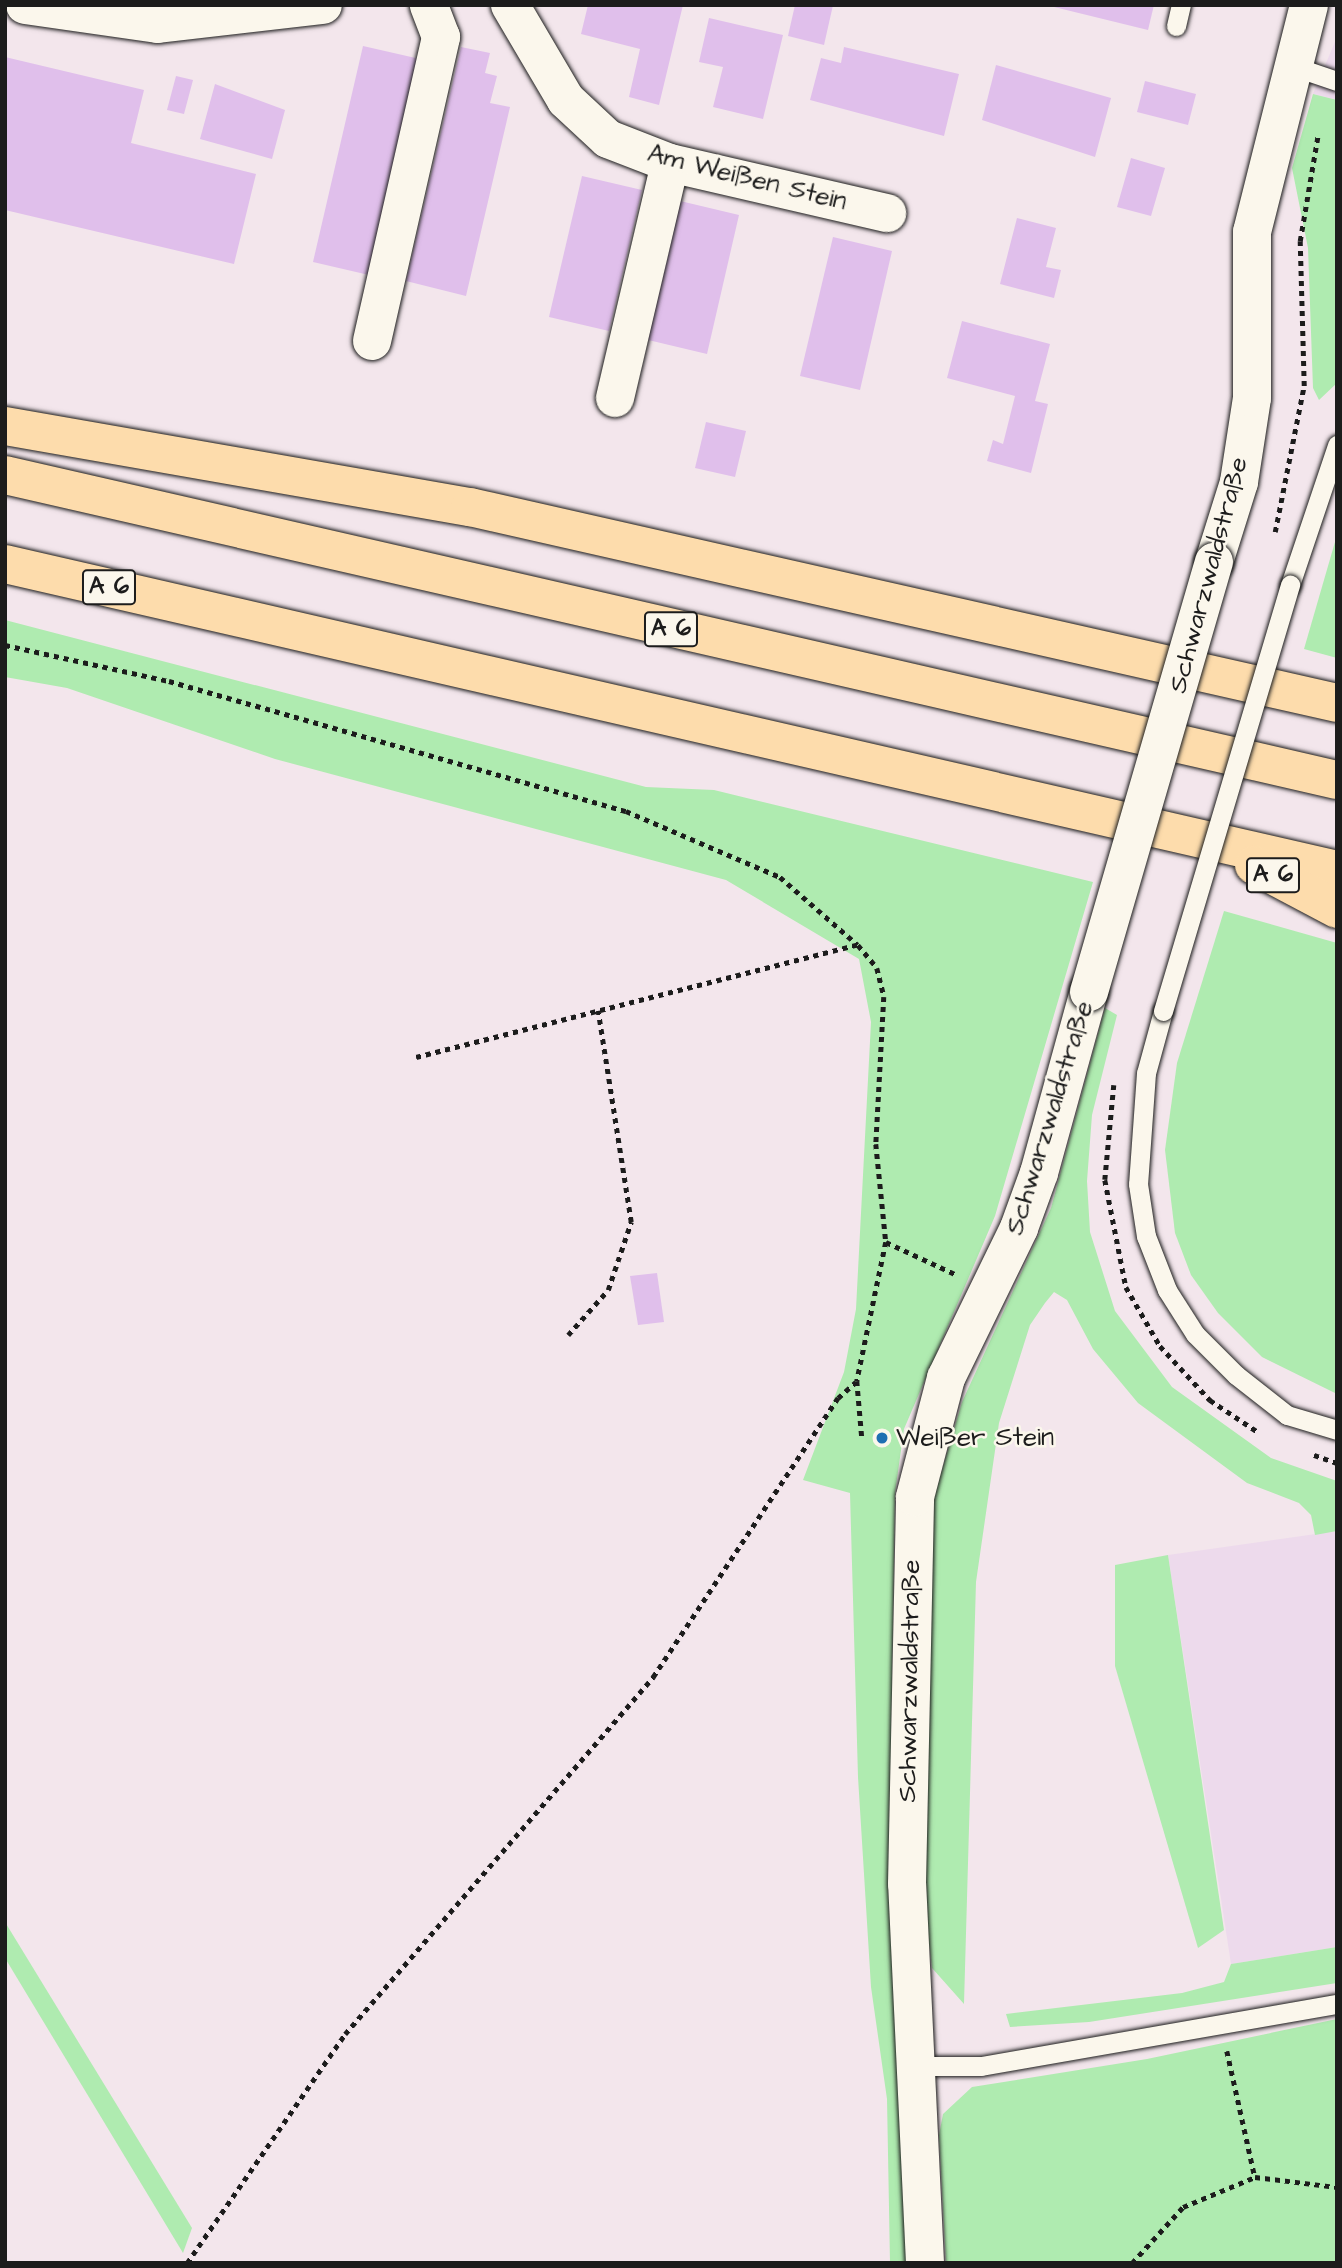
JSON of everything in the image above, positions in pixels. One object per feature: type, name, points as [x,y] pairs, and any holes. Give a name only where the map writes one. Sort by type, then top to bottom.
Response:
[{"type":"highway","points":[[5,426],[470,507],[1337,703]]},
{"type":"highway","name":"A 6","points":[[5,475],[1337,780]]},
{"type":"highway","name":"A 6","points":[[5,564],[1337,870]]},
{"type":"highway","name":"A 6","points":[[1209,841],[1337,909]]},
{"type":"main road","points":[[26,5],[158,24],[323,5]]},
{"type":"main road","points":[[372,341],[441,37],[429,5]]},
{"type":"main road","name":"Am Weißen Stein","points":[[510,5],[566,100],[608,139],[670,163],[887,213]]},
{"type":"main road","name":"Schwarzwaldstraße","points":[[925,2263],[915,2066],[906,1721],[915,1497],[946,1378],[990,1288],[1039,1173],[1089,992],[1239,482],[1252,398],[1252,232],[1309,5]]},
{"type":"main road","points":[[615,398],[670,163]]},
{"type":"lane","points":[[1176,26],[1181,5]]},
{"type":"lane","points":[[1293,66],[1335,80]]},
{"type":"lane","points":[[1337,445],[1290,585],[1146,1073],[1138,1184],[1146,1236],[1167,1290],[1195,1334],[1236,1376],[1287,1415],[1337,1430]]},
{"type":"lane","points":[[915,2066],[981,2066],[1337,2004]]},
{"type":"path","points":[[1273,538],[1304,386],[1300,242],[1335,80]]},
{"type":"path","points":[[5,645],[169,681],[626,811],[780,877],[858,945],[877,968],[884,997],[876,1144],[886,1242],[857,1381],[862,1438]]},
{"type":"path","points":[[416,1057],[858,945]]},
{"type":"path","points":[[568,1335],[608,1290],[631,1222],[598,1011]]},
{"type":"path","points":[[886,1242],[990,1288]]},
{"type":"path","points":[[187,2263],[345,2034],[653,1677],[838,1398],[857,1381]]},
{"type":"path","points":[[1222,2026],[1255,2177]]},
{"type":"path","points":[[1132,2263],[1183,2207],[1255,2177],[1337,2187]]},
{"type":"shaded area","points":[[1337,37],[1337,100],[1313,94]]},
{"type":"shaded area","points":[[1337,1531],[1337,1947],[1231,1964],[1168,1555]]},
{"type":"green space","points":[[1313,94],[1337,100],[1337,383],[1319,400],[1313,388],[1308,248],[1292,168]]},
{"type":"green space","points":[[1337,535],[1337,658],[1304,649]]},
{"type":"green space","points":[[5,620],[646,787],[714,790],[1093,882],[995,1216],[904,1429],[895,1493],[889,1896],[913,2263],[890,2263],[887,2099],[871,1987],[858,1777],[850,1493],[803,1480],[844,1372],[856,1309],[871,1022],[859,959],[726,880],[275,759],[67,688],[5,677]]},
{"type":"green space","points":[[1224,911],[1337,943],[1337,1394],[1262,1357],[1218,1313],[1191,1275],[1175,1233],[1165,1150],[1177,1063]]},
{"type":"green space","points":[[1105,1008],[1117,1015],[1092,1115],[1087,1181],[1090,1232],[1115,1311],[1172,1387],[1271,1458],[1337,1481],[1337,1531],[1315,1535],[1311,1515],[1299,1503],[1247,1483],[1138,1403],[1093,1349],[1067,1300],[1054,1292],[1045,1303],[1030,1325],[999,1423],[976,1582],[964,2004],[932,1968],[928,1935],[920,1721],[934,1497],[962,1402],[1051,1208]]},
{"type":"green space","points":[[1168,1555],[1224,1930],[1198,1948],[1115,1666],[1115,1565]]},
{"type":"green space","points":[[5,1922],[192,2228],[183,2253],[5,1958]]},
{"type":"green space","points":[[1337,1947],[1337,1983],[1089,2022],[1010,2027],[1006,2014],[1182,1993],[1224,1982],[1231,1964]]},
{"type":"green space","points":[[1337,2019],[1337,2263],[946,2263],[939,2135],[943,2114],[972,2087],[1147,2059]]},
{"type":"building","points":[[588,5],[683,5],[659,105],[629,97],[640,49],[581,34]]},
{"type":"building","points":[[795,5],[833,5],[824,45],[788,36]]},
{"type":"building","points":[[1046,5],[1154,5],[1148,30]]},
{"type":"building","points":[[709,18],[783,35],[763,119],[713,107],[723,67],[699,62]]},
{"type":"building","points":[[363,46],[420,59],[369,275],[313,262]]},
{"type":"building","points":[[461,47],[490,53],[485,73],[497,76],[490,103],[510,107],[466,296],[406,281]]},
{"type":"building","points":[[844,47],[959,74],[944,136],[810,100],[821,58],[841,63]]},
{"type":"building","points":[[5,57],[144,90],[131,143],[256,174],[234,264],[5,210]]},
{"type":"building","points":[[996,65],[1111,98],[1095,157],[982,120]]},
{"type":"building","points":[[176,76],[193,80],[184,114],[167,110]]},
{"type":"building","points":[[1145,81],[1196,94],[1188,125],[1137,112]]},
{"type":"building","points":[[215,84],[285,110],[272,159],[200,139]]},
{"type":"building","points":[[1131,158],[1165,168],[1151,216],[1117,207]]},
{"type":"building","points":[[582,176],[642,190],[609,331],[549,317]]},
{"type":"building","points":[[676,200],[739,215],[707,354],[644,339]]},
{"type":"building","points":[[1017,218],[1056,228],[1046,267],[1061,270],[1054,298],[1000,284]]},
{"type":"building","points":[[833,237],[892,251],[860,390],[800,376]]},
{"type":"building","points":[[962,321],[1050,344],[1035,401],[1048,404],[1031,473],[987,461],[993,440],[1003,444],[1015,396],[947,378]]},
{"type":"building","points":[[706,422],[746,431],[735,477],[695,468]]},
{"type":"building","points":[[657,1273],[664,1322],[638,1325],[630,1276]]},
{"type":"place","name":"Weißer Stein","points":[[882,1438]]}]
